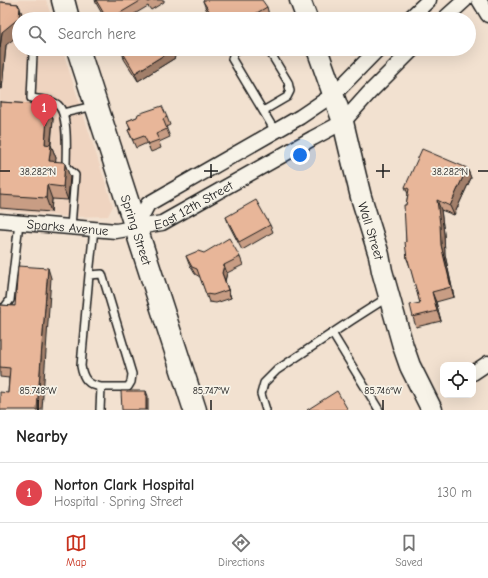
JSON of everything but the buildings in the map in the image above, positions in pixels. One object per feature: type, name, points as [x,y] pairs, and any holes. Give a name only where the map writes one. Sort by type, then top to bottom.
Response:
[{"type":"main road","points":[[63,0],[66,12]]},
{"type":"main road","name":"Spring Street","points":[[80,56],[195,410]]},
{"type":"street","points":[[416,12],[429,0]]},
{"type":"street","points":[[452,12],[465,0]]},
{"type":"street","points":[[479,0],[488,15]]},
{"type":"street","name":"Wall Street","points":[[320,56],[343,122],[352,163],[397,326],[410,366],[432,410]]},
{"type":"street","name":"East 12th Street","points":[[136,227],[148,204],[300,117],[334,94],[371,56]]},
{"type":"street","name":"East 12th Street","points":[[136,227],[162,223],[343,122],[369,93],[406,56]]},
{"type":"street","name":"Sparks Avenue","points":[[0,221],[116,231],[136,227]]},
{"type":"street","points":[[476,371],[488,363]]},
{"type":"lane","points":[[33,56],[31,98],[48,100],[58,104],[63,113],[65,122],[66,167],[75,175],[71,227]]},
{"type":"lane","points":[[233,56],[232,59],[275,131]]},
{"type":"lane","points":[[263,111],[287,96],[290,91],[288,82],[272,56]]},
{"type":"lane","points":[[63,113],[96,105]]},
{"type":"lane","points":[[0,308],[4,308],[10,300],[19,223]]},
{"type":"lane","points":[[89,275],[102,274],[132,374],[131,382],[128,387],[92,386],[82,374],[81,366],[89,275],[94,229]]},
{"type":"lane","points":[[266,410],[261,394],[264,383],[277,370],[390,297]]},
{"type":"lane","points":[[332,334],[379,410]]},
{"type":"lane","points":[[100,410],[101,387]]},
{"type":"shaded area","points":[[0,0],[46,0],[50,12],[12,12],[12,56],[64,56],[113,206],[108,216],[70,217],[0,210]]},
{"type":"place","name":"Norton Clark Hospital","points":[[44,127]]}]
